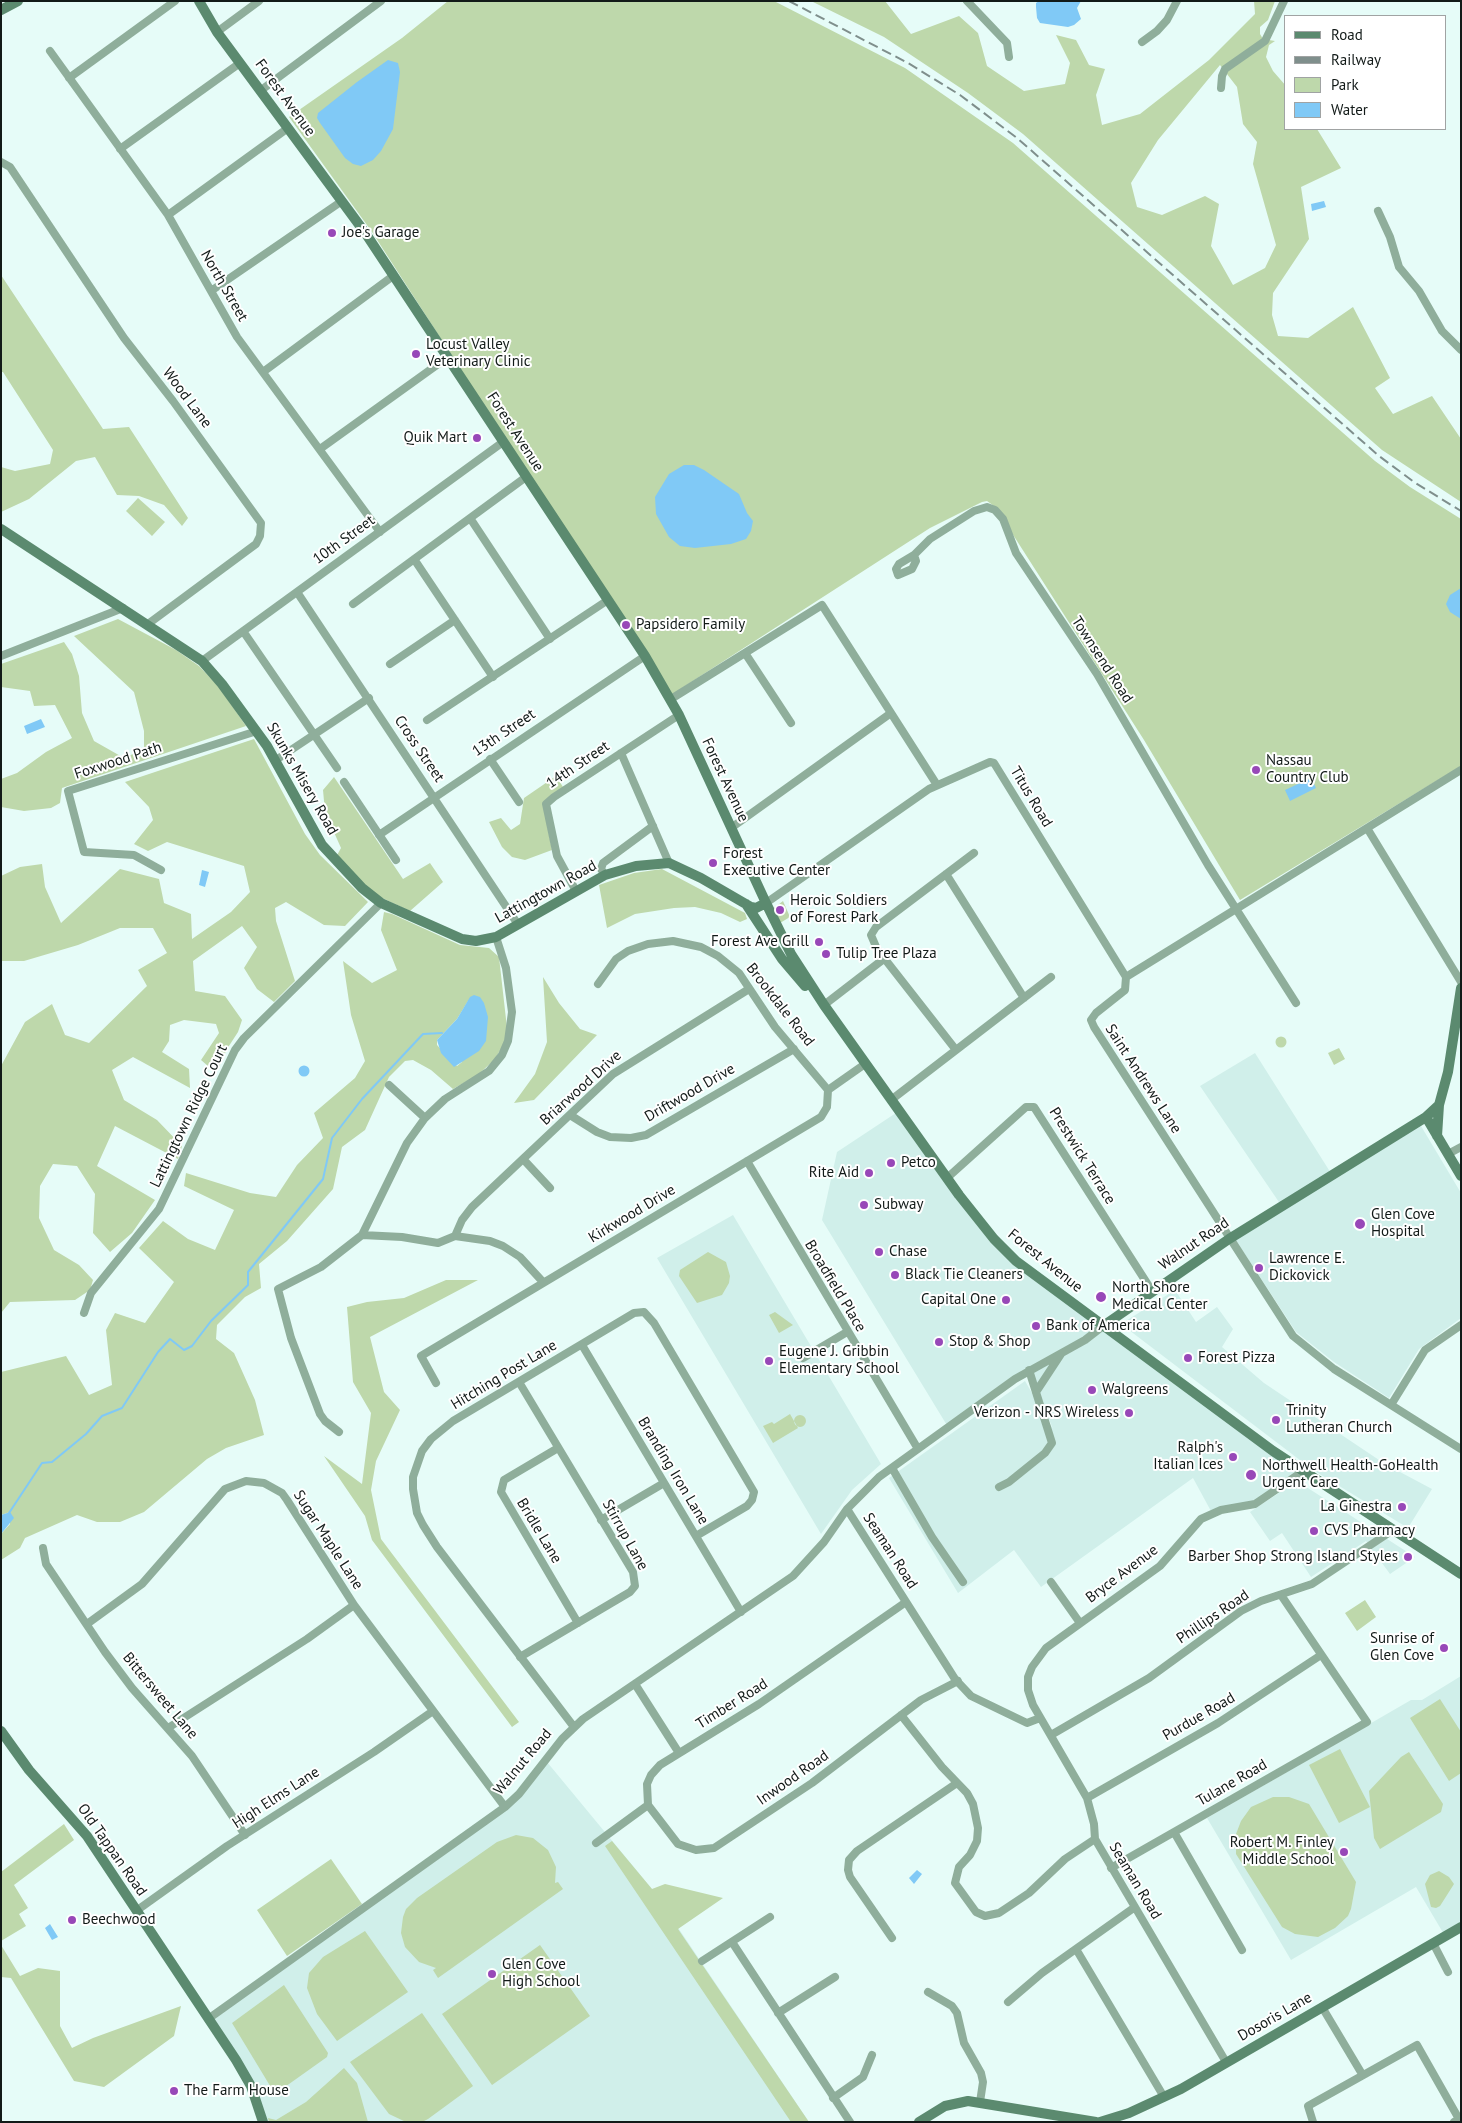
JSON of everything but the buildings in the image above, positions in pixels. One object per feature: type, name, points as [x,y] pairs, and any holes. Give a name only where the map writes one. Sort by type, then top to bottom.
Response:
[{"type":"main road","points":[[1,10],[18,1]]},
{"type":"main road","name":"Forest Avenue","points":[[198,1],[260,91],[342,201],[448,357],[645,656],[679,715],[791,954],[824,1005],[891,1100],[987,1231],[1016,1261],[1302,1472],[1461,1574]]},
{"type":"main road","name":"Skunks Misery Road","points":[[1,529],[148,624],[202,662],[256,731],[276,760],[322,845],[362,888],[381,903],[462,938],[476,941],[496,937]]},
{"type":"main road","points":[[669,862],[746,904],[756,908],[766,903]]},
{"type":"main road","name":"Lattingtown Road","points":[[496,937],[517,923],[605,875],[636,866],[669,862]]},
{"type":"main road","points":[[746,904],[782,959],[824,1005]]},
{"type":"main road","points":[[1438,1137],[1439,1105],[1448,1072],[1461,988]]},
{"type":"main road","name":"Walnut Road","points":[[1103,1326],[1229,1239],[1426,1116],[1439,1105]]},
{"type":"main road","points":[[1426,1116],[1461,1176]]},
{"type":"main road","name":"Old Tappan Road","points":[[1,1731],[29,1770],[87,1836],[251,2086],[263,2122]]},
{"type":"main road","name":"Dosoris Lane","points":[[918,2122],[945,2106],[968,2101],[1064,2119],[1098,2122],[1121,2117],[1164,2097],[1461,1927]]},
{"type":"street","points":[[68,78],[175,1]]},
{"type":"street","points":[[218,32],[259,1]]},
{"type":"street","points":[[260,91],[382,1]]},
{"type":"street","points":[[967,1],[1007,42],[1009,57]]},
{"type":"street","points":[[1142,42],[1157,31],[1167,20],[1177,1]]},
{"type":"street","points":[[1220,88],[1225,69],[1265,41],[1284,1]]},
{"type":"street","name":"North Street","points":[[50,51],[168,215],[237,337],[380,532]]},
{"type":"street","points":[[120,149],[240,63]]},
{"type":"street","points":[[168,215],[288,128]]},
{"type":"street","name":"Wood Lane","points":[[1,162],[10,168],[124,338],[173,401],[261,523],[260,536],[256,544],[148,624]]},
{"type":"street","points":[[211,291],[342,201]]},
{"type":"street","points":[[1378,211],[1390,238],[1399,267],[1419,291],[1442,331],[1461,350]]},
{"type":"street","points":[[264,372],[393,276]]},
{"type":"street","points":[[320,449],[448,357]]},
{"type":"street","name":"10th Street","points":[[202,662],[503,442]]},
{"type":"street","points":[[353,604],[526,477]]},
{"type":"street","name":"Townsend Road","points":[[914,554],[930,539],[983,507],[995,510],[1003,519],[1016,553],[1097,674],[1235,908],[1296,1003]]},
{"type":"street","points":[[470,518],[550,639]]},
{"type":"street","points":[[414,559],[493,677]]},
{"type":"street","name":"Cross Street","points":[[297,592],[517,923]]},
{"type":"street","points":[[427,720],[608,600]]},
{"type":"street","points":[[671,699],[822,605],[937,785],[766,903]]},
{"type":"street","points":[[1,656],[123,608]]},
{"type":"street","points":[[390,664],[455,620]]},
{"type":"street","points":[[244,631],[336,768]]},
{"type":"street","points":[[745,653],[791,723]]},
{"type":"street","name":"13th Street","points":[[379,835],[434,796],[645,656]]},
{"type":"street","points":[[276,760],[369,698]]},
{"type":"street","points":[[731,828],[891,713]]},
{"type":"street","name":"14th Street","points":[[576,891],[558,856],[546,804],[679,715]]},
{"type":"street","name":"Foxwood Path","points":[[161,870],[134,856],[84,852],[68,791],[256,731]]},
{"type":"street","points":[[620,753],[669,862]]},
{"type":"street","points":[[490,759],[519,802]]},
{"type":"street","name":"Titus Road","points":[[937,785],[982,764],[994,763],[1126,977]]},
{"type":"street","points":[[1126,977],[1461,770]]},
{"type":"street","points":[[344,782],[396,860]]},
{"type":"street","points":[[605,875],[601,869],[603,863],[653,826]]},
{"type":"street","points":[[1367,828],[1461,982]]},
{"type":"street","points":[[956,1050],[885,958],[872,940],[871,935],[874,930],[974,853]]},
{"type":"street","points":[[946,874],[1024,998]]},
{"type":"street","name":"Lattingtown Ridge Court","points":[[84,1313],[91,1293],[159,1210],[235,1050],[244,1038],[381,903]]},
{"type":"street","points":[[339,1432],[320,1414],[292,1338],[278,1288],[321,1267],[362,1235],[407,1143],[425,1118],[445,1099],[489,1071],[502,1055],[508,1041],[512,1012],[506,968],[496,937]]},
{"type":"street","name":"Brookdale Road","points":[[598,984],[616,959],[628,951],[648,944],[673,941],[701,947],[718,956],[739,973],[775,1027],[828,1090]]},
{"type":"street","points":[[824,1005],[885,958]]},
{"type":"street","points":[[891,1100],[1051,977]]},
{"type":"street","name":"Saint Andrews Lane","points":[[1126,977],[1125,990],[1096,1013],[1092,1023],[1293,1336],[1334,1369],[1461,1449]]},
{"type":"street","name":"Briarwood Drive","points":[[455,1236],[466,1213],[622,1066],[749,990]]},
{"type":"street","name":"Driftwood Drive","points":[[570,1115],[597,1132],[610,1137],[631,1138],[646,1135],[794,1049]]},
{"type":"street","points":[[828,1090],[866,1064]]},
{"type":"street","points":[[389,1085],[425,1118]]},
{"type":"street","name":"Kirkwood Drive","points":[[436,1383],[421,1356],[821,1116],[827,1107],[828,1090]]},
{"type":"street","name":"Prestwick Terrace","points":[[947,1178],[1026,1107],[1034,1107],[1152,1291]]},
{"type":"street","points":[[1448,1154],[1461,1147]]},
{"type":"street","points":[[524,1159],[550,1188]]},
{"type":"street","name":"Broadfield Place","points":[[747,1162],[918,1449]]},
{"type":"street","points":[[362,1235],[402,1237],[438,1243],[455,1236],[490,1241],[503,1246],[520,1257],[543,1282]]},
{"type":"street","name":"Hitching Post Lane","points":[[574,1728],[437,1547],[417,1513],[413,1489],[418,1461],[431,1439],[453,1421],[634,1313],[644,1312],[752,1488],[754,1495],[747,1506],[696,1536]]},
{"type":"street","points":[[1391,1405],[1425,1350],[1461,1325]]},
{"type":"street","name":"Walnut Road","points":[[208,2019],[506,1807],[519,1794],[562,1739],[574,1728],[635,1684],[777,1588],[803,1566],[824,1542],[849,1506],[892,1468],[1029,1370],[1085,1340],[1103,1326]]},
{"type":"street","points":[[803,1358],[847,1332]]},
{"type":"street","name":"Branding Iron Lane","points":[[582,1345],[741,1612]]},
{"type":"street","points":[[1036,1392],[1062,1353]]},
{"type":"street","points":[[999,1487],[1009,1482],[1045,1453],[1052,1443],[1029,1370]]},
{"type":"street","name":"Stirrup Lane","points":[[519,1382],[633,1572],[635,1586],[630,1592],[520,1657]]},
{"type":"street","name":"Bridle Lane","points":[[558,1448],[504,1480],[501,1492],[578,1623]]},
{"type":"street","points":[[892,1468],[932,1537],[963,1582]]},
{"type":"street","name":"Bryce Avenue","points":[[1040,1718],[1032,1705],[1028,1690],[1028,1677],[1032,1667],[1046,1648],[1160,1566],[1201,1519],[1221,1510],[1251,1506],[1302,1472]]},
{"type":"street","name":"Sugar Maple Lane","points":[[87,1624],[142,1584],[220,1493],[235,1483],[246,1481],[264,1483],[282,1493],[354,1606],[506,1807]]},
{"type":"street","points":[[601,1520],[664,1482]]},
{"type":"street","name":"Seaman Road","points":[[849,1506],[906,1602],[958,1681],[971,1696],[1027,1723],[1040,1718],[1088,1798],[1094,1824],[1095,1839],[1226,2062]]},
{"type":"street","name":"Phillips Road","points":[[1050,1736],[1149,1678],[1241,1611],[1261,1601],[1281,1596],[1312,1584],[1393,1530]]},
{"type":"street","name":"Bittersweet Lane","points":[[42,1548],[46,1564],[132,1688],[192,1756],[245,1835]]},
{"type":"street","points":[[1051,1582],[1080,1622]]},
{"type":"street","points":[[1281,1596],[1321,1655]]},
{"type":"street","name":"Timber Road","points":[[648,1805],[647,1791],[651,1775],[660,1765],[759,1704],[906,1602]]},
{"type":"street","points":[[168,1728],[354,1606]]},
{"type":"street","name":"Tulane Road","points":[[1111,1868],[1366,1722],[1321,1655]]},
{"type":"street","name":"Purdue Road","points":[[1088,1798],[1234,1714],[1321,1655]]},
{"type":"street","name":"Inwood Road","points":[[648,1805],[678,1844],[696,1850],[714,1848],[812,1783],[921,1700],[958,1681]]},
{"type":"street","points":[[635,1684],[679,1753]]},
{"type":"street","name":"High Elms Lane","points":[[136,1911],[245,1835],[433,1711]]},
{"type":"street","points":[[901,1715],[957,1783],[967,1792],[973,1804],[978,1828],[975,1847],[959,1867],[955,1883],[969,1905],[980,1915],[992,1916],[1006,1909],[1038,1885],[1065,1859],[1095,1839]]},
{"type":"street","points":[[892,1938],[850,1877],[848,1870],[849,1860],[857,1850],[957,1783]]},
{"type":"street","points":[[596,1843],[648,1805]]},
{"type":"street","points":[[1174,1832],[1242,1950]]},
{"type":"street","points":[[1008,2002],[1042,1973],[1135,1907]]},
{"type":"street","points":[[702,1961],[770,1917]]},
{"type":"street","points":[[732,1942],[850,2122]]},
{"type":"street","points":[[1433,1943],[1448,1972]]},
{"type":"street","points":[[1076,1949],[1164,2097]]},
{"type":"street","points":[[778,2013],[836,1977]]},
{"type":"street","points":[[928,1992],[952,2006],[957,2013],[964,2043],[982,2073],[983,2082],[980,2102]]},
{"type":"street","points":[[1322,2007],[1362,2074]]},
{"type":"street","points":[[1313,2122],[1308,2106],[1362,2074],[1417,2045],[1457,2120]]},
{"type":"street","points":[[833,2098],[863,2077],[872,2055]]},
{"type":"shaded area","name":"Glen Cove Hospital","points":[[1255,1053],[1334,1178],[1421,1126],[1461,1193],[1461,1318],[1419,1349],[1389,1398],[1334,1362],[1296,1332],[1235,1239],[1283,1208],[1200,1086]]},
{"type":"shaded area","points":[[899,1111],[1016,1261],[1302,1472],[1264,1499],[1212,1513],[1193,1478],[1041,1587],[1014,1550],[958,1593],[889,1478],[1025,1381],[1053,1429],[1029,1371],[948,1427],[822,1220],[837,1152]]},
{"type":"shaded area","name":"Eugene J. Gribbin Elementary School","points":[[733,1215],[881,1464],[852,1490],[821,1534],[657,1258]]},
{"type":"shaded area","points":[[1175,1290],[1196,1322],[1217,1307],[1233,1329],[1222,1347],[1264,1383],[1385,1464],[1432,1489],[1408,1528],[1313,1470],[1121,1324]]},
{"type":"shaded area","points":[[1297,1481],[1415,1557],[1390,1574],[1366,1541],[1311,1577],[1282,1533],[1270,1541],[1250,1512]]},
{"type":"shaded area","name":"Robert M. Finley Middle School","points":[[1461,1676],[1461,1927],[1445,1936],[1416,1887],[1291,1960],[1207,1818],[1411,1700],[1422,1700]]},
{"type":"shaded area","name":"Glen Cove High School","points":[[547,1762],[652,1889],[809,2122],[264,2122],[212,2019],[506,1808]]},
{"type":"green space","name":"Nassau Country Club","points":[[448,1],[774,1],[905,68],[1013,143],[1375,461],[1410,487],[1461,519],[1461,766],[1240,900],[1144,740],[1010,530],[994,506],[987,501],[930,528],[671,695],[372,232],[289,117],[402,38]]},
{"type":"green space","points":[[811,1],[885,1],[911,34],[959,16],[978,33],[987,66],[1024,91],[1065,84],[1070,63],[1056,35],[1076,40],[1089,65],[1105,69],[1096,95],[1102,125],[1140,114],[1209,60],[1255,14],[1254,1],[1275,1],[1268,20],[1260,27],[1260,34],[1263,39],[1275,41],[1269,45],[1266,57],[1273,71],[1284,84],[1284,130],[1318,130],[1341,168],[1301,187],[1309,239],[1273,293],[1272,315],[1278,336],[1308,338],[1353,307],[1390,378],[1375,388],[1393,414],[1432,396],[1461,439],[1461,502],[1382,450],[1023,134],[968,93],[884,37]],"holes":[[[1220,65],[1237,87],[1243,124],[1257,142],[1253,164],[1276,245],[1265,268],[1233,285],[1211,246],[1219,204],[1205,196],[1162,215],[1137,207],[1131,183],[1158,140]]]},
{"type":"green space","points":[[1,275],[103,429],[129,427],[188,518],[182,526],[164,505],[139,496],[117,495],[95,457],[76,461],[29,499],[1,512],[1,467],[15,471],[50,464],[53,450],[3,372],[1,372]]},
{"type":"green space","points":[[138,498],[165,522],[152,536],[126,511]]},
{"type":"green space","points":[[118,619],[176,650],[199,666],[219,687],[246,726],[62,788],[60,803],[51,808],[24,811],[1,807],[1,779],[17,773],[46,752],[72,738],[55,705],[34,706],[30,691],[1,687],[1,664],[64,642],[72,654],[79,676],[82,713],[94,741],[124,758],[144,749],[144,731],[134,692],[74,636]]},
{"type":"green space","points":[[254,739],[305,834],[320,855],[368,902],[345,926],[324,925],[286,902],[275,908],[276,921],[295,981],[274,1002],[257,989],[244,968],[257,947],[242,926],[193,961],[195,991],[225,996],[242,1020],[238,1032],[227,1049],[219,1067],[208,1066],[201,1060],[219,1033],[216,1024],[184,1020],[170,1025],[169,1041],[162,1052],[189,1069],[190,1088],[133,1057],[112,1070],[124,1100],[157,1120],[182,1146],[178,1159],[115,1126],[97,1166],[155,1200],[132,1233],[110,1252],[93,1233],[95,1194],[77,1166],[53,1164],[40,1186],[39,1218],[54,1250],[79,1265],[93,1280],[90,1290],[75,1300],[10,1302],[1,1313],[1,1066],[25,1022],[52,1004],[65,1035],[89,1043],[147,986],[138,970],[167,953],[153,928],[120,928],[78,945],[24,961],[1,961],[1,876],[20,867],[42,864],[45,887],[61,923],[120,869],[159,879],[164,903],[191,914],[192,939],[231,912],[250,892],[244,866],[167,842],[148,851],[134,844],[153,820],[149,807],[125,782]]},
{"type":"green space","points":[[556,776],[563,787],[543,804],[552,850],[525,860],[512,857],[502,847],[489,822],[501,818],[511,830],[520,824],[524,798]]},
{"type":"green space","points":[[334,777],[403,879],[430,863],[443,882],[410,911],[382,898],[363,886],[336,857],[341,848],[325,812],[323,790]]},
{"type":"green space","points":[[662,869],[745,913],[747,919],[740,922],[721,913],[695,907],[674,908],[635,914],[607,928],[599,885],[634,873]]},
{"type":"green space","points":[[783,901],[790,917],[780,923],[774,908]]},
{"type":"green space","points":[[384,912],[460,945],[489,948],[499,957],[507,1028],[505,1042],[495,1059],[478,1075],[453,1089],[431,1070],[413,1060],[405,1061],[389,1077],[365,1130],[342,1147],[333,1189],[287,1241],[259,1264],[261,1288],[245,1297],[217,1325],[216,1339],[234,1353],[255,1400],[264,1435],[226,1448],[207,1459],[144,1512],[120,1522],[97,1522],[77,1515],[25,1538],[20,1548],[1,1560],[1,1534],[10,1524],[10,1512],[1,1515],[1,1372],[66,1356],[89,1395],[112,1385],[106,1330],[115,1313],[145,1323],[174,1282],[139,1248],[163,1221],[188,1239],[215,1250],[234,1210],[184,1186],[186,1173],[250,1193],[276,1197],[297,1165],[323,1138],[314,1113],[355,1078],[365,1061],[351,1015],[343,961],[372,983],[397,970],[381,930]],"holes":[[[468,1001],[462,1062],[457,1066],[437,1045],[437,1040],[457,1019]]]},
{"type":"green space","points":[[543,977],[559,1003],[580,1029],[597,1035],[534,1100],[514,1103],[535,1074],[547,1042]]},
{"type":"green space","points":[[1281,1036],[1287,1042],[1281,1048],[1275,1042]]},
{"type":"green space","points":[[1339,1048],[1345,1059],[1334,1065],[1328,1053]]},
{"type":"green space","points":[[708,1252],[726,1262],[730,1276],[729,1283],[722,1295],[697,1303],[679,1276],[680,1270]]},
{"type":"green space","points":[[446,1280],[478,1280],[370,1337],[384,1392],[400,1410],[376,1461],[371,1490],[381,1539],[519,1722],[512,1727],[372,1540],[365,1516],[324,1456],[362,1484],[371,1413],[353,1382],[347,1307],[367,1302],[404,1298]]},
{"type":"green space","points":[[775,1312],[793,1325],[779,1333],[769,1315]]},
{"type":"green space","points":[[790,1414],[798,1428],[773,1443],[763,1426],[772,1422],[774,1424]]},
{"type":"green space","points":[[800,1415],[806,1421],[800,1427],[794,1421]]},
{"type":"green space","points":[[1365,1600],[1376,1617],[1357,1631],[1345,1613]]},
{"type":"green space","points":[[1440,1699],[1461,1732],[1461,1773],[1449,1781],[1410,1718]]},
{"type":"green space","points":[[1340,1749],[1370,1807],[1339,1823],[1309,1765]]},
{"type":"green space","points":[[1409,1752],[1443,1804],[1441,1812],[1380,1849],[1374,1838],[1369,1791],[1401,1757]]},
{"type":"green space","points":[[1273,1797],[1289,1797],[1309,1804],[1356,1882],[1348,1916],[1335,1928],[1318,1937],[1295,1934],[1282,1927],[1236,1854],[1236,1834],[1241,1821],[1251,1807]]},
{"type":"green space","points":[[64,1824],[74,1840],[14,1885],[28,1908],[19,1914],[26,1926],[1,1941],[1,1872]]},
{"type":"green space","points":[[516,1835],[533,1838],[548,1850],[556,1867],[555,1883],[558,1882],[563,1889],[438,1978],[433,1970],[436,1968],[419,1962],[405,1947],[401,1933],[406,1909],[417,1898],[497,1842]]},
{"type":"green space","points":[[612,1841],[652,1889],[665,1884],[723,1898],[678,1929],[809,2122],[791,2122],[605,1846]]},
{"type":"green space","points":[[331,1859],[362,1904],[287,1956],[257,1910]]},
{"type":"green space","points":[[1439,1871],[1449,1877],[1454,1884],[1440,1906],[1436,1908],[1431,1907],[1425,1884],[1430,1875]]},
{"type":"green space","points":[[365,1931],[408,1992],[337,2041],[317,2014],[307,1988],[309,1973],[323,1957]]},
{"type":"green space","points":[[1,1945],[20,1976],[38,1968],[60,1971],[60,2026],[72,2048],[93,2038],[181,2006],[174,2036],[104,2087],[74,2081],[11,1978],[1,1977]]},
{"type":"green space","points":[[540,1945],[590,2016],[492,2085],[442,2014]]},
{"type":"green space","points":[[284,1985],[328,2053],[327,2057],[275,2094],[232,2023]]},
{"type":"green space","points":[[422,2013],[473,2086],[428,2119],[422,2122],[406,2122],[389,2114],[350,2062]]},
{"type":"green space","points":[[344,2068],[357,2083],[368,2122],[269,2122],[268,2118],[276,2120],[306,2102]]},
{"type":"water","points":[[1039,1],[1081,1],[1077,8],[1081,19],[1068,27],[1040,23],[1037,18],[1036,7],[1036,3]]},
{"type":"water","points":[[388,60],[398,63],[400,72],[393,129],[381,151],[373,160],[361,166],[353,164],[345,158],[320,123],[317,118],[318,113]]},
{"type":"water","points":[[1324,201],[1326,207],[1312,211],[1311,204]]},
{"type":"water","points":[[684,465],[694,465],[704,470],[739,494],[747,513],[753,521],[751,531],[746,539],[731,544],[695,548],[680,546],[669,537],[656,514],[655,497],[669,474]]},
{"type":"water","points":[[1461,588],[1461,619],[1450,612],[1446,604],[1450,595]]},
{"type":"water","points":[[41,719],[45,727],[27,734],[24,726]]},
{"type":"water","points":[[1311,778],[1316,788],[1290,801],[1285,790]]},
{"type":"water","points":[[202,870],[209,872],[205,887],[199,885]]},
{"type":"water","points":[[474,995],[480,997],[484,1003],[488,1017],[486,1041],[479,1051],[454,1067],[441,1053],[437,1040],[457,1019],[470,997]]},
{"type":"water","points":[[304,1065],[310,1071],[304,1077],[298,1071]]},
{"type":"water","points":[[10,1512],[14,1518],[1,1534],[1,1515]]},
{"type":"water","points":[[917,1870],[922,1874],[914,1884],[909,1878]]},
{"type":"water","points":[[50,1924],[58,1937],[52,1940],[45,1928]]},
{"type":"waterway","points":[[9,1513],[42,1463],[52,1462],[86,1434],[102,1416],[122,1408],[158,1352],[170,1339],[184,1350],[192,1346],[211,1321],[248,1285],[248,1272],[323,1179],[332,1138],[362,1099],[423,1034],[442,1033]]},
{"type":"railway","points":[[789,1],[908,63],[960,95],[1017,138],[1379,456],[1414,482],[1461,511]]},
{"type":"place","name":"Joe's Garage","points":[[332,233]]},
{"type":"place","name":"Locust Valley Veterinary Clinic","points":[[416,354]]},
{"type":"place","name":"Quik Mart","points":[[477,438]]},
{"type":"place","name":"Papsidero Family","points":[[626,625]]},
{"type":"place","name":"Nassau Country Club","points":[[1256,770]]},
{"type":"place","name":"Forest Executive Center","points":[[713,863]]},
{"type":"place","name":"Heroic Soldiers of Forest Park","points":[[780,910]]},
{"type":"place","name":"Forest Ave Grill","points":[[819,942]]},
{"type":"place","name":"Tulip Tree Plaza","points":[[826,954]]},
{"type":"place","name":"Petco","points":[[891,1163]]},
{"type":"place","name":"Rite Aid","points":[[869,1173]]},
{"type":"place","name":"Subway","points":[[864,1205]]},
{"type":"place","name":"Glen Cove Hospital","points":[[1360,1224]]},
{"type":"place","name":"Chase","points":[[879,1252]]},
{"type":"place","name":"Lawrence E. Dickovick","points":[[1259,1268]]},
{"type":"place","name":"Black Tie Cleaners","points":[[895,1275]]},
{"type":"place","name":"North Shore Medical Center","points":[[1101,1297]]},
{"type":"place","name":"Capital One","points":[[1006,1300]]},
{"type":"place","name":"Bank of America","points":[[1036,1326]]},
{"type":"place","name":"Stop & Shop","points":[[939,1342]]},
{"type":"place","name":"Forest Pizza","points":[[1188,1358]]},
{"type":"place","name":"Eugene J. Gribbin Elementary School","points":[[769,1361]]},
{"type":"place","name":"Walgreens","points":[[1092,1390]]},
{"type":"place","name":"Verizon - NRS Wireless","points":[[1129,1413]]},
{"type":"place","name":"Trinity Lutheran Church","points":[[1276,1420]]},
{"type":"place","name":"Ralph's Italian Ices","points":[[1233,1457]]},
{"type":"place","name":"Northwell Health-GoHealth Urgent Care","points":[[1251,1475]]},
{"type":"place","name":"La Ginestra","points":[[1402,1507]]},
{"type":"place","name":"CVS Pharmacy","points":[[1314,1531]]},
{"type":"place","name":"Barber Shop Strong Island Styles","points":[[1408,1557]]},
{"type":"place","name":"Sunrise of Glen Cove","points":[[1444,1648]]},
{"type":"place","name":"Robert M. Finley Middle School","points":[[1344,1852]]},
{"type":"place","name":"Beechwood","points":[[72,1920]]},
{"type":"place","name":"Glen Cove High School","points":[[492,1974]]},
{"type":"place","name":"The Farm House","points":[[174,2091]]}]
